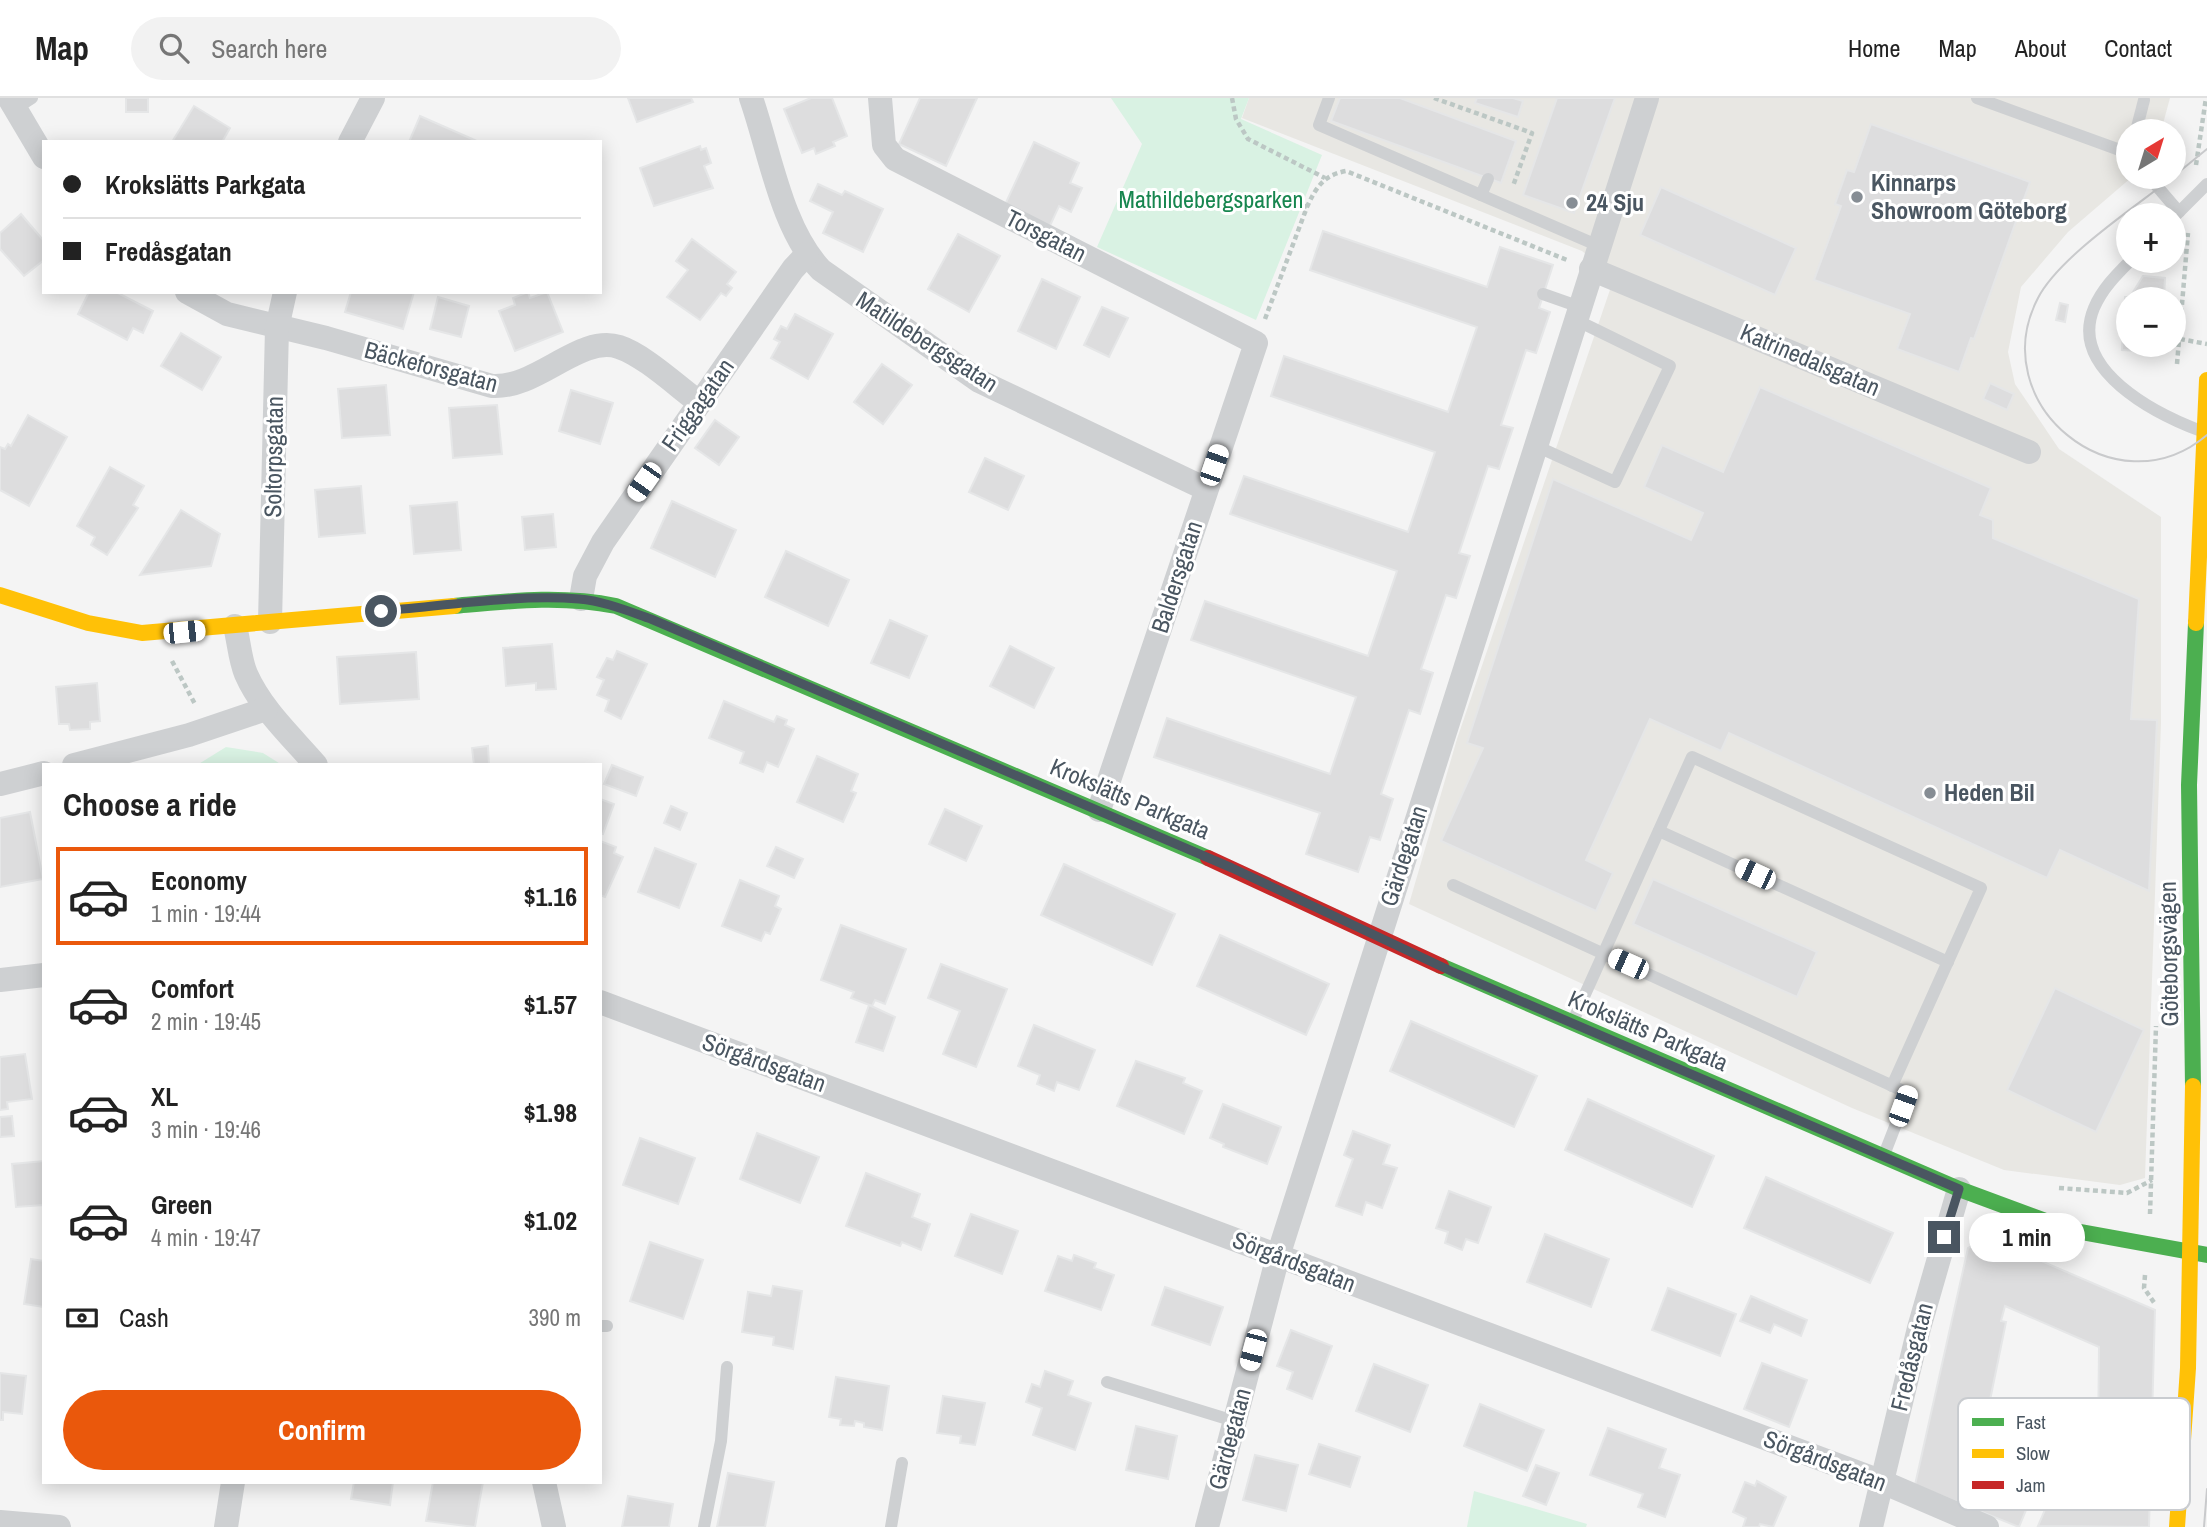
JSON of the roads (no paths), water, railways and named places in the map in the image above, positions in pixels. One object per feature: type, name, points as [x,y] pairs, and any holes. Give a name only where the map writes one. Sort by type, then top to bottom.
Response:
[{"type":"street","points":[[352,140],[373,98]]},
{"type":"street","name":"Matildebergsgatan","points":[[751,98],[795,233],[807,254],[821,270],[979,381],[1206,489]]},
{"type":"street","name":"Torsgatan","points":[[880,98],[884,145],[895,159],[1256,343]]},
{"type":"street","name":"Gärdegatan","points":[[1207,1527],[1278,1256],[1647,98]]},
{"type":"street","points":[[18,102],[42,154]]},
{"type":"street","name":"Friggagatan","points":[[581,599],[591,561],[793,268],[807,254]]},
{"type":"street","name":"Katrinedalsgatan","points":[[1591,269],[2029,452]]},
{"type":"street","name":"Bäckeforsgatan","points":[[191,294],[227,314],[326,338],[499,387],[524,382],[590,347],[617,346],[700,403]]},
{"type":"street","name":"Soltorpsgatan","points":[[270,622],[277,328],[285,294]]},
{"type":"street","name":"Baldersgatan","points":[[1099,810],[1256,343]]},
{"type":"street","name":"Göteborgsvägen","points":[[2186,1398],[2194,1130],[2189,785],[2207,380]]},
{"type":"street","name":"Krokslätts Parkgata","points":[[0,594],[101,628],[142,633],[543,598],[581,599],[616,606],[1099,810],[1572,1024],[1959,1189],[2070,1230],[2207,1255]]},
{"type":"street","points":[[235,626],[245,671],[266,709],[314,763]]},
{"type":"street","points":[[81,763],[210,728],[266,709]]},
{"type":"street","points":[[0,784],[42,774]]},
{"type":"street","points":[[0,980],[42,975]]},
{"type":"street","name":"Sörgårdsgatan","points":[[602,1003],[1880,1481],[1987,1527]]},
{"type":"street","name":"Fredåsgatan","points":[[1871,1527],[1919,1328],[1959,1189]]},
{"type":"street","points":[[226,1527],[233,1484]]},
{"type":"street","points":[[544,1484],[554,1527]]},
{"type":"street","points":[[0,1521],[59,1527]]},
{"type":"lane","points":[[1329,98],[1319,125],[1599,246]]},
{"type":"lane","points":[[1977,98],[2116,149]]},
{"type":"lane","points":[[2139,119],[2144,100]]},
{"type":"lane","points":[[1481,195],[1488,178]]},
{"type":"lane","points":[[2186,204],[2207,184]]},
{"type":"lane","points":[[2117,273],[2110,280],[2092,310],[2094,352],[2116,384],[2161,414],[2206,433]]},
{"type":"lane","points":[[1536,446],[1615,482],[1670,366],[1543,294]]},
{"type":"lane","points":[[1572,1024],[1692,757],[1982,888],[1892,1086]]},
{"type":"lane","points":[[1659,831],[1948,962]]},
{"type":"lane","points":[[1453,885],[1908,1093],[1884,1155]]},
{"type":"lane","points":[[704,1527],[721,1441],[727,1367]]},
{"type":"lane","points":[[1107,1382],[1234,1421]]},
{"type":"lane","points":[[891,1527],[902,1463]]},
{"type":"tram line","points":[[2186,166],[2207,149]]},
{"type":"tram line","points":[[2157,189],[2099,233],[2048,282],[2038,298],[2026,337],[2028,375],[2043,408],[2067,435],[2099,454],[2134,461],[2171,456],[2207,435]]},
{"type":"tram line","points":[[2204,1527],[2207,1489]]},
{"type":"place","name":"Kinnarps Showroom Göteborg","points":[[1857,197]]},
{"type":"place","name":"24 Sju","points":[[1572,203]]},
{"type":"place","name":"Heden Bil","points":[[1930,793]]},
{"type":"park label","name":"Mathildebergsparken","points":[[1211,200]]}]
